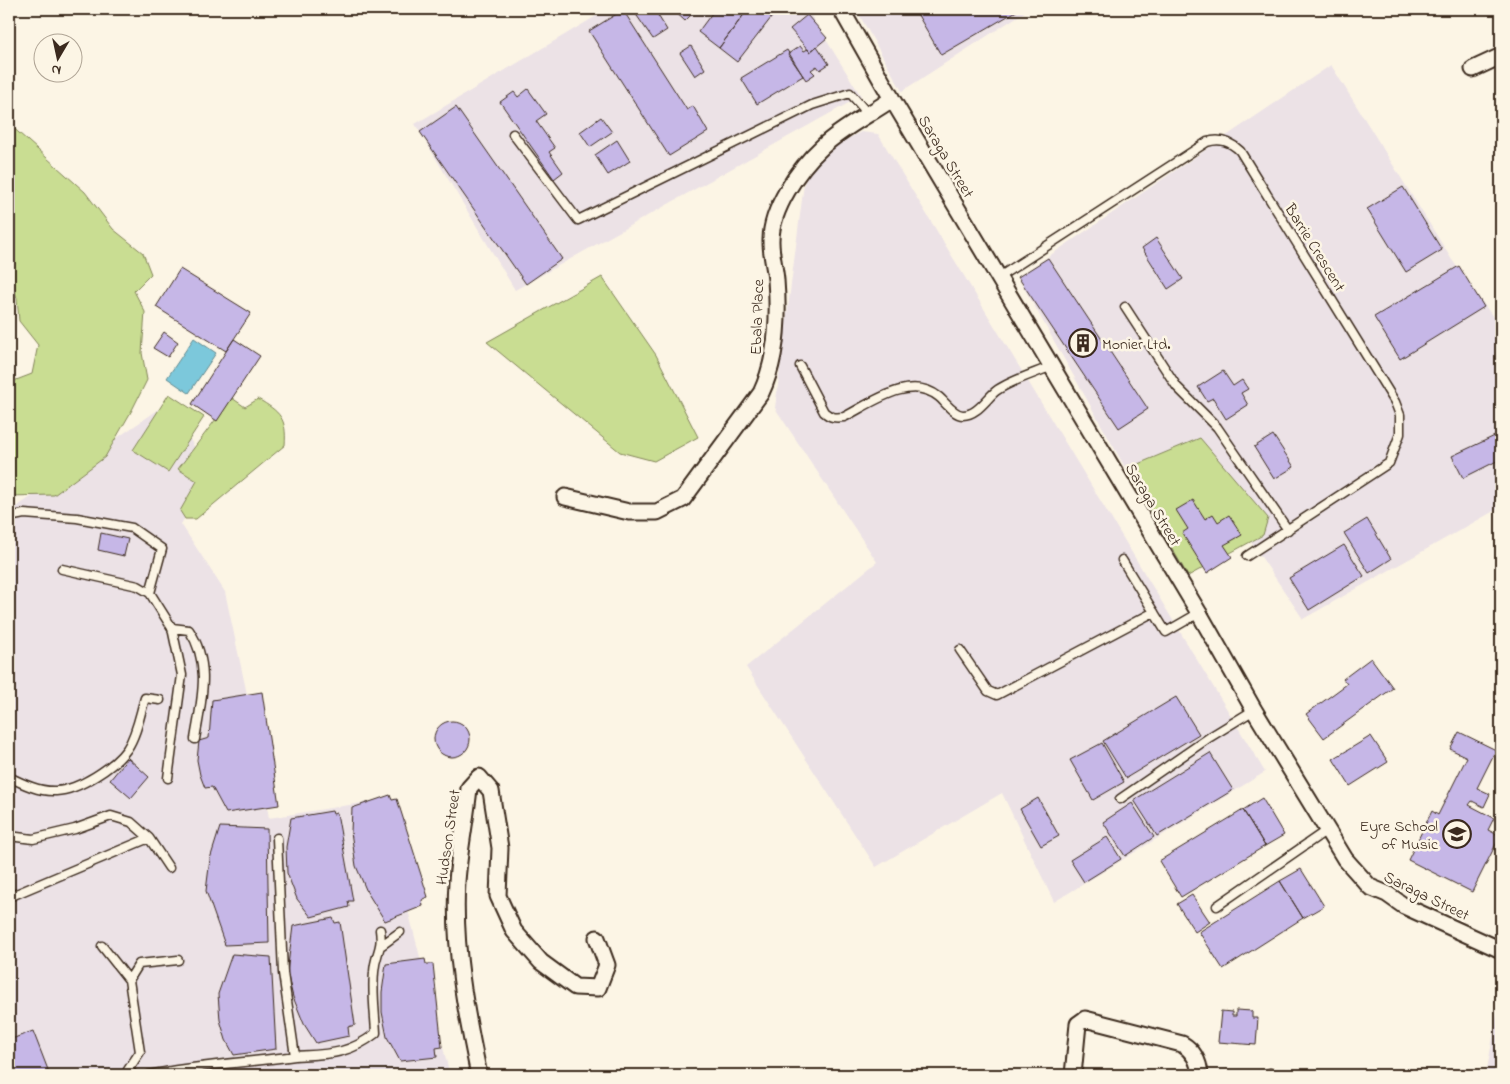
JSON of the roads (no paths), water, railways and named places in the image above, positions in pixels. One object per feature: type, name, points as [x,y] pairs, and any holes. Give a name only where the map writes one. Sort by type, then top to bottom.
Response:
[{"type":"street","name":"Saraga Street","points":[[840,9],[892,100],[1199,613],[1254,710],[1345,859],[1370,887],[1387,894],[1404,906],[1501,950]]},
{"type":"street","points":[[1473,69],[1501,56]]},
{"type":"street","name":"Ebala Place","points":[[566,497],[638,512],[657,512],[683,498],[761,393],[770,373],[776,320],[776,281],[770,241],[778,210],[794,178],[822,146],[892,100]]},
{"type":"street","name":"Hudson Street","points":[[478,1075],[464,1002],[458,936],[457,882],[469,788],[479,777],[491,791],[500,848],[498,896],[514,932],[540,962],[575,987],[598,988],[607,965],[597,938]]},
{"type":"street","points":[[1072,1075],[1078,1024],[1085,1019],[1182,1044],[1189,1048],[1195,1056],[1200,1075]]},
{"type":"lane","points":[[513,134],[578,220],[812,105],[850,93],[868,115]]},
{"type":"lane","name":"Barrie Crescent","points":[[999,277],[1207,142],[1215,140],[1234,145],[1245,159],[1385,385],[1400,415],[1400,434],[1389,463],[1247,556]]},
{"type":"lane","points":[[1125,307],[1177,387],[1218,427],[1288,530]]},
{"type":"lane","points":[[800,366],[824,412],[830,417],[838,418],[882,396],[913,388],[930,392],[957,414],[967,414],[980,407],[1000,389],[1052,366]]},
{"type":"lane","points":[[9,517],[24,514],[77,518],[132,528],[162,549],[150,593]]},
{"type":"lane","points":[[1122,560],[1166,632],[1199,613]]},
{"type":"lane","points":[[62,569],[138,586],[150,593],[172,628],[182,676],[168,778]]},
{"type":"lane","points":[[960,650],[988,691],[998,695],[1154,612]]},
{"type":"lane","points":[[172,628],[189,630],[195,639],[204,666],[203,692],[195,739]]},
{"type":"lane","points":[[9,777],[24,785],[58,791],[90,779],[108,769],[127,748],[145,698],[160,700]]},
{"type":"lane","points":[[1120,799],[1210,737],[1254,710]]},
{"type":"lane","points":[[9,836],[33,839],[111,816],[131,822],[149,838],[169,868]]},
{"type":"lane","points":[[1216,906],[1327,830]]},
{"type":"lane","points":[[9,897],[149,838]]},
{"type":"lane","points":[[277,838],[283,974],[294,1056]]},
{"type":"lane","points":[[380,930],[382,945]]},
{"type":"lane","points":[[149,1075],[188,1067],[222,1066],[294,1056],[336,1054],[360,1045],[376,1033],[375,958],[382,945],[400,932]]},
{"type":"lane","points":[[102,946],[129,980],[140,1052],[128,1070],[134,1075]]},
{"type":"lane","points":[[129,980],[139,964],[178,960]]},
{"type":"lane","points":[[188,1067],[190,1075]]},
{"type":"lane","points":[[1266,1075],[1270,1073],[1274,1075]]},
{"type":"water","points":[[194,338],[216,353],[189,393],[167,378]]},
{"type":"place","name":"Monier Ltd.","points":[[1083,343]]},
{"type":"place","name":"Eyre School of Music","points":[[1457,834]]}]
